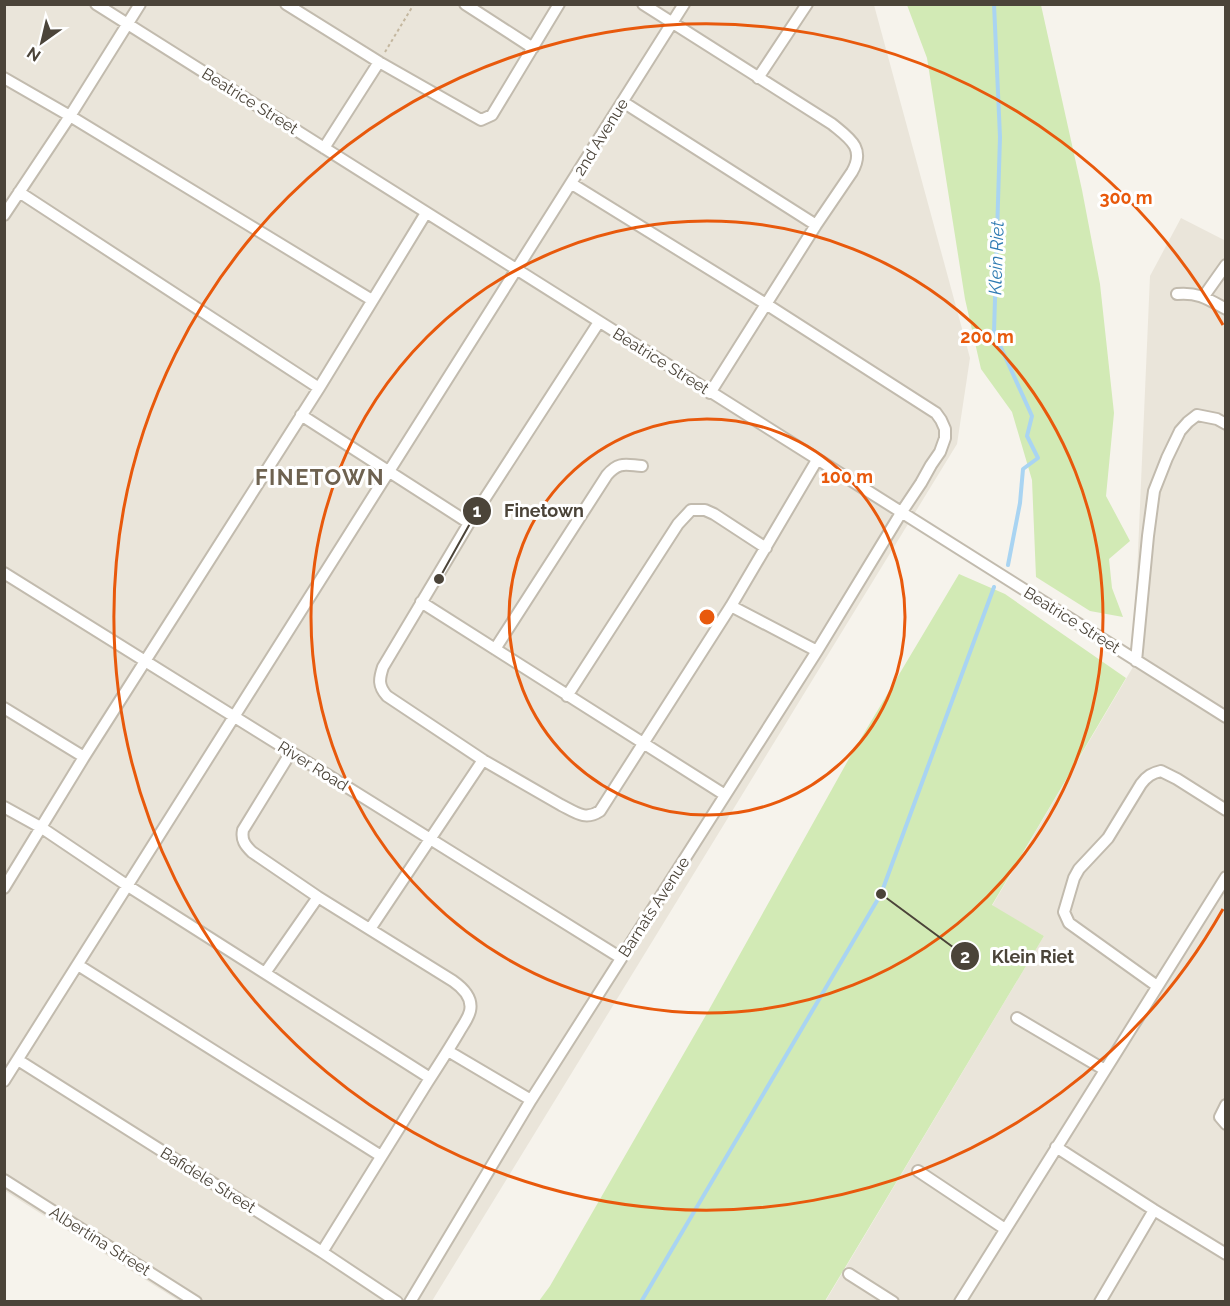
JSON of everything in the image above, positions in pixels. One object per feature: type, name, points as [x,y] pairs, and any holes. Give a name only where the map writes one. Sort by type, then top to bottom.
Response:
[{"type":"street","name":"Beatrice Street","points":[[96,4],[1226,717]]},
{"type":"street","points":[[4,215],[70,116],[140,4]]},
{"type":"street","points":[[286,4],[379,62],[481,120],[492,115],[559,4]]},
{"type":"street","points":[[465,4],[533,48]]},
{"type":"street","points":[[643,4],[832,124],[851,140],[858,154],[856,164],[711,393]]},
{"type":"street","name":"2nd Avenue","points":[[4,1081],[684,4]]},
{"type":"street","points":[[758,78],[807,4]]},
{"type":"street","points":[[324,148],[379,62]]},
{"type":"street","points":[[4,78],[372,300]]},
{"type":"street","points":[[623,102],[816,225]]},
{"type":"street","name":"Barnats Avenue","points":[[410,1302],[531,1100],[817,651],[940,452],[945,438],[945,429],[936,414],[766,304],[572,184]]},
{"type":"street","points":[[20,192],[319,388]]},
{"type":"street","points":[[4,888],[319,388],[426,213]]},
{"type":"street","points":[[1204,296],[1226,266]]},
{"type":"street","points":[[1177,294],[1204,296],[1226,309]]},
{"type":"street","points":[[598,322],[469,523],[383,667],[380,678],[380,685],[387,696],[483,760],[561,805],[585,816],[592,816],[600,810],[731,606],[817,460]]},
{"type":"street","points":[[301,415],[469,523]]},
{"type":"street","points":[[1136,661],[1154,491],[1180,431],[1188,422],[1197,415],[1217,419],[1226,424]]},
{"type":"street","points":[[495,649],[611,470],[625,464],[642,466]]},
{"type":"street","points":[[567,696],[678,524],[691,510],[705,510],[714,514],[766,548]]},
{"type":"street","name":"River Road","points":[[4,573],[621,958]]},
{"type":"street","points":[[421,602],[725,795]]},
{"type":"street","points":[[731,606],[817,651]]},
{"type":"street","points":[[4,708],[84,758]]},
{"type":"street","points":[[291,752],[243,830],[243,840],[252,852],[318,897],[462,987],[468,995],[470,1010],[448,1051],[322,1252]]},
{"type":"street","points":[[370,929],[483,760]]},
{"type":"street","points":[[1157,986],[1069,923],[1064,912],[1074,878],[1079,869],[1108,838],[1141,784],[1150,774],[1161,771],[1226,810]]},
{"type":"street","points":[[4,807],[42,828],[128,886],[430,1078]]},
{"type":"street","points":[[960,1302],[1226,877]]},
{"type":"street","points":[[265,973],[318,897]]},
{"type":"street","points":[[78,965],[381,1156]]},
{"type":"street","points":[[1017,1018],[1104,1070]]},
{"type":"street","points":[[448,1051],[531,1100]]},
{"type":"street","name":"Bafidele Street","points":[[18,1060],[397,1302]]},
{"type":"street","points":[[1226,1105],[1220,1117],[1226,1124]]},
{"type":"street","points":[[1056,1147],[1226,1254]]},
{"type":"street","points":[[918,1171],[1005,1229]]},
{"type":"street","name":"Albertina Street","points":[[4,1180],[196,1302]]},
{"type":"street","points":[[1100,1302],[1154,1210]]},
{"type":"street","points":[[849,1274],[893,1302]]},
{"type":"path","points":[[379,62],[414,4]]},
{"type":"shaded area","name":"FINETOWN","points":[[4,5],[874,5],[970,358],[957,444],[432,1301],[179,1301],[5,1191]]},
{"type":"shaded area","points":[[1181,218],[1226,241],[1225,1301],[825,1302],[1044,936],[992,906],[1133,667],[1150,276]]},
{"type":"green space","points":[[907,5],[1041,5],[1082,190],[1100,284],[1114,413],[1106,496],[1130,541],[1109,559],[1112,588],[1123,617],[1090,611],[1036,577],[1032,480],[1012,412],[981,369],[965,299],[927,58]]},
{"type":"green space","points":[[959,574],[1005,594],[1126,678],[992,905],[1044,936],[825,1301],[539,1301],[550,1286],[706,1015],[851,755]]},
{"type":"waterway","name":"Klein Riet","points":[[994,4],[1000,137],[994,332],[1032,416],[1027,436],[1038,458],[1023,469],[1020,503],[1008,565]]},
{"type":"waterway","name":"Klein Riet","points":[[641,1302],[881,894],[994,587]]},
{"type":"place","name":"Finetown","points":[[439,579]]},
{"type":"place","name":"Klein Riet","points":[[881,894]]},
{"type":"district","name":"FINETOWN","points":[[320,477]]}]
